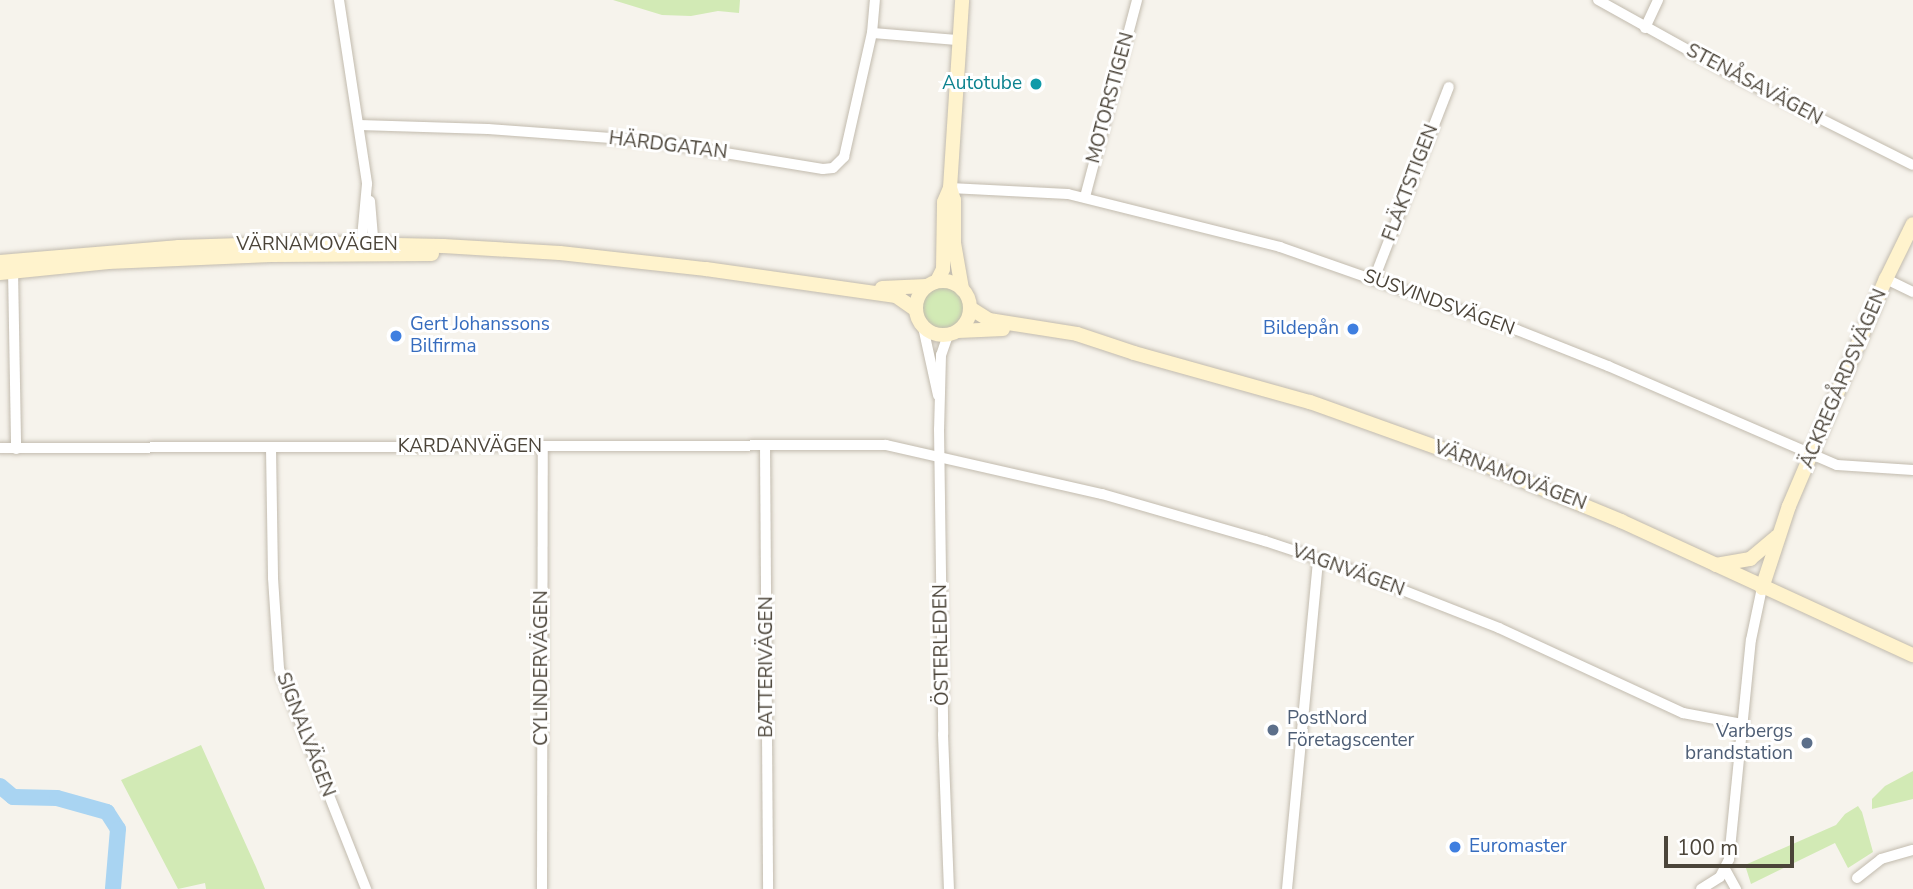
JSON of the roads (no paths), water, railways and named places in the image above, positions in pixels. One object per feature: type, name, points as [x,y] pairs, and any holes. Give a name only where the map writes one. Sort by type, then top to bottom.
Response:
[{"type":"main road","points":[[923,327],[916,310],[918,296],[932,284],[943,269],[944,202],[950,188],[962,0]]},
{"type":"main road","points":[[950,188],[954,200],[954,243],[962,289],[970,308],[967,321],[953,333]]},
{"type":"main road","name":"ÄCKREGÅRDSVÄGEN","points":[[1762,588],[1778,535],[1811,455],[1886,279],[1913,224]]},
{"type":"main road","name":"VÄRNAMOVÄGEN","points":[[6,267],[368,248],[560,253],[804,282],[884,288],[951,282],[962,289]]},
{"type":"main road","name":"VÄRNAMOVÄGEN","points":[[804,282],[844,291],[895,296],[916,310]]},
{"type":"main road","name":"VÄRNAMOVÄGEN","points":[[970,308],[989,320],[1077,334],[1310,402],[1478,462],[1620,521],[1913,656]]},
{"type":"main road","name":"VÄRNAMOVÄGEN","points":[[923,327],[934,334],[1020,330],[1091,340]]},
{"type":"main road","name":"ÄCKREGÅRDSVÄGEN","points":[[1713,565],[1750,559],[1778,535]]},
{"type":"street","points":[[339,0],[366,184],[368,248]]},
{"type":"street","name":"HÄRDGATAN","points":[[359,125],[488,129],[652,141],[823,169],[833,168],[844,158],[872,33],[875,0]]},
{"type":"street","name":"MOTORSTIGEN","points":[[1085,197],[1137,0]]},
{"type":"street","name":"STENÅSAVÄGEN","points":[[1598,0],[1853,137],[1913,165]]},
{"type":"street","points":[[1645,27],[1658,0]]},
{"type":"street","points":[[872,33],[958,40]]},
{"type":"street","name":"FLÄKTSTIGEN","points":[[1374,279],[1449,86]]},
{"type":"street","name":"SUSVINDSVÄGEN","points":[[950,188],[1085,197],[1280,247],[1620,370],[1837,465],[1913,470]]},
{"type":"street","points":[[6,267],[16,449]]},
{"type":"street","points":[[1886,279],[1913,292]]},
{"type":"street","name":"ÖSTERLEDEN","points":[[923,327],[939,401],[943,734],[949,889]]},
{"type":"street","name":"ÖSTERLEDEN","points":[[939,401],[943,381],[941,355],[953,333]]},
{"type":"street","name":"BATTERIVÄGEN","points":[[765,445],[768,889]]},
{"type":"street","name":"KARDANVÄGEN","points":[[0,449],[886,445],[940,456]]},
{"type":"street","name":"CYLINDERVÄGEN","points":[[542,889],[543,447]]},
{"type":"street","name":"SIGNALVÄGEN","points":[[271,448],[273,571],[279,669],[286,694],[366,889]]},
{"type":"street","name":"VAGNVÄGEN","points":[[940,456],[1102,494],[1318,559],[1499,628],[1683,713],[1742,724]]},
{"type":"street","points":[[1287,889],[1318,559]]},
{"type":"street","points":[[1736,889],[1726,871],[1751,640],[1762,588]]},
{"type":"street","points":[[1857,878],[1881,859],[1913,850]]},
{"type":"street","points":[[1701,889],[1726,871]]},
{"type":"waterway","points":[[0,786],[13,797],[57,798],[107,812],[118,829],[113,889]]},
{"type":"place","name":"Autotube","points":[[1036,84]]},
{"type":"place","name":"Bildepån","points":[[1353,329]]},
{"type":"place","name":"Gert Johanssons Bilfirma","points":[[396,336]]},
{"type":"place","name":"PostNord Företagscenter","points":[[1273,730]]},
{"type":"place","name":"Varbergs brandstation","points":[[1807,743]]},
{"type":"place","name":"Euromaster","points":[[1455,847]]}]
